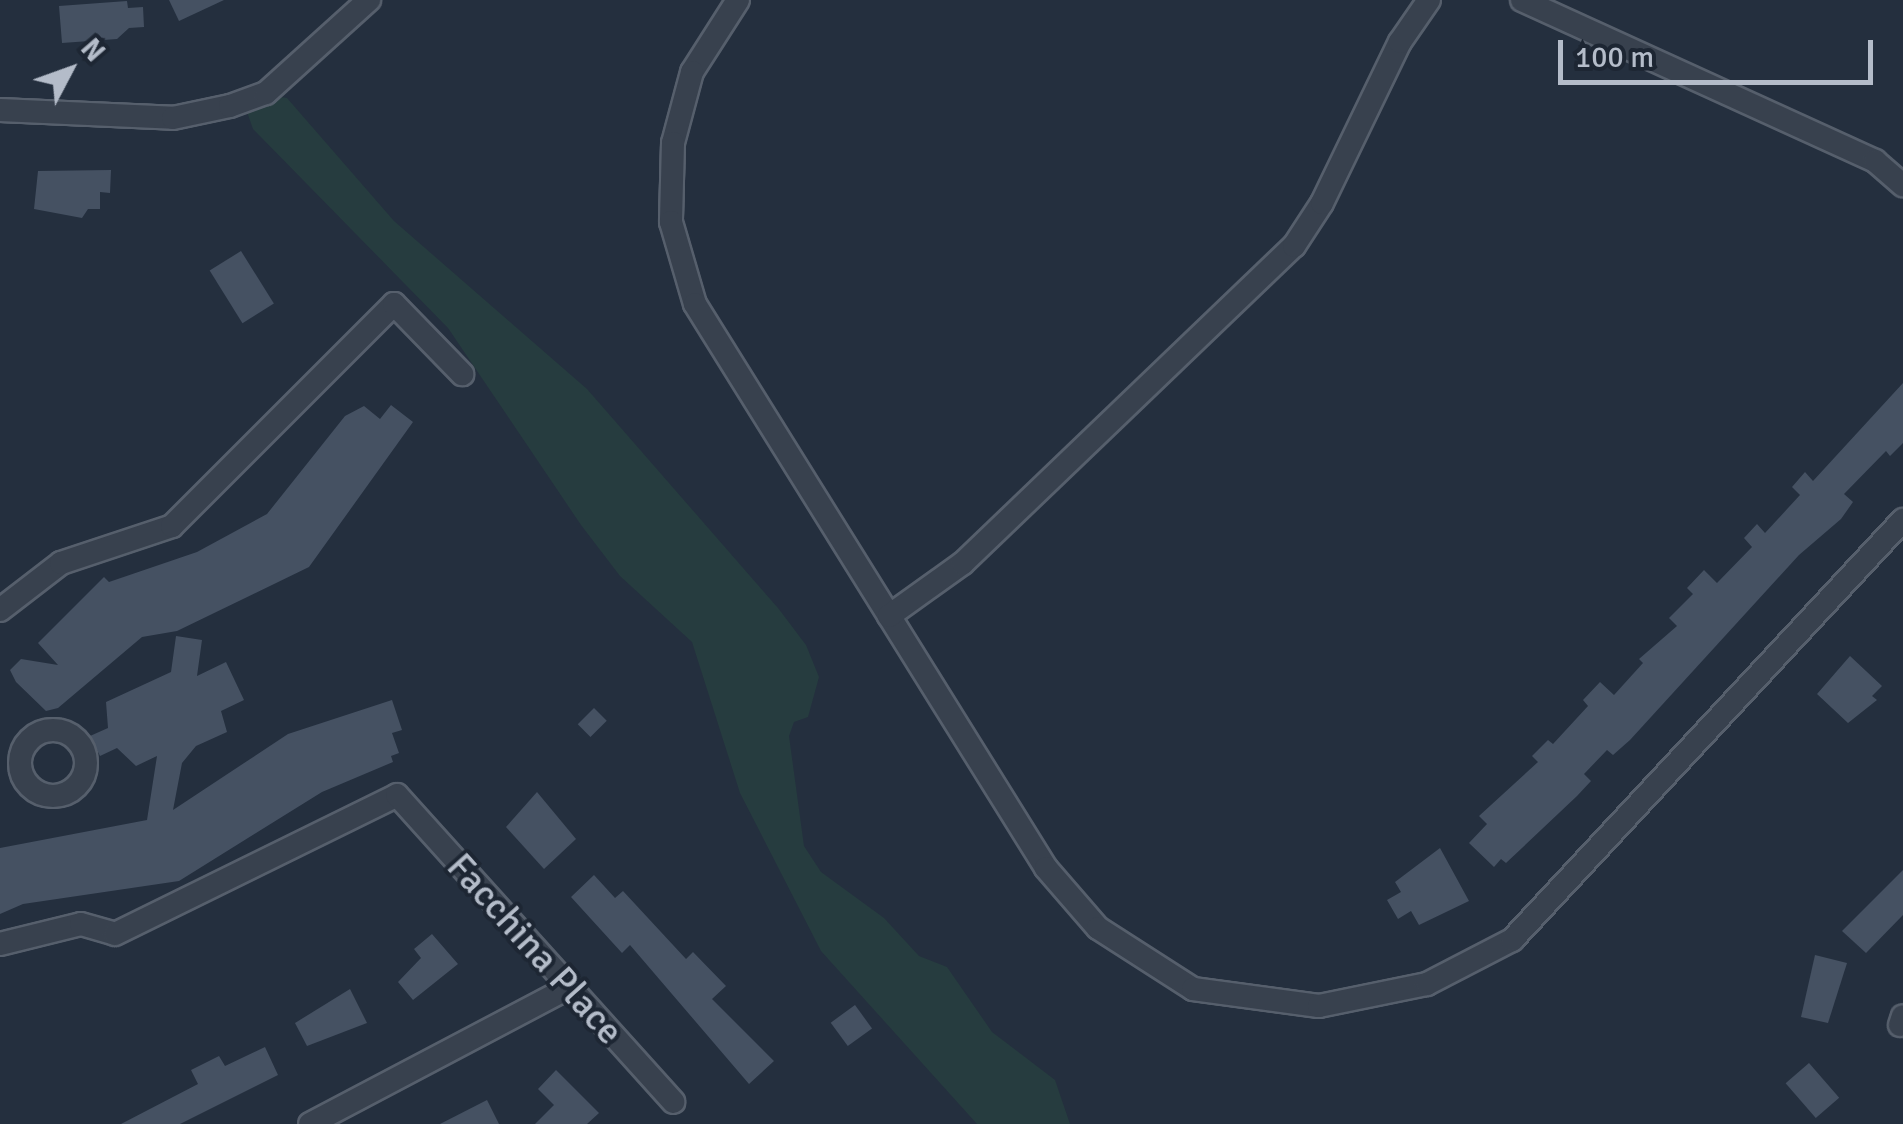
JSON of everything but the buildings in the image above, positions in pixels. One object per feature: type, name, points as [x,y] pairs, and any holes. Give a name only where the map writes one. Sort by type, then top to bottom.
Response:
[{"type":"street","points":[[0,110],[174,118],[230,106],[266,93],[369,0]]},
{"type":"street","points":[[738,0],[692,72],[673,143],[671,222],[695,304],[1046,868],[1098,928],[1193,989],[1319,1006],[1428,984],[1512,940],[1903,520]]},
{"type":"street","points":[[888,616],[962,564],[1294,246],[1322,203],[1400,42],[1429,0]]},
{"type":"street","points":[[1522,0],[1875,161],[1903,185]]},
{"type":"street","points":[[0,610],[60,563],[172,526],[394,304],[462,374]]},
{"type":"street","name":"Facchina Place","points":[[0,944],[82,924],[115,934],[397,795],[673,1102]]},
{"type":"street","points":[[310,1124],[570,987]]},
{"type":"green space","points":[[274,96],[287,98],[394,221],[587,389],[778,608],[806,645],[819,677],[808,717],[794,722],[789,736],[804,846],[821,872],[884,918],[919,956],[947,967],[992,1032],[1055,1080],[1070,1124],[977,1124],[821,951],[740,793],[692,642],[620,576],[448,328],[253,129],[247,112]]}]
